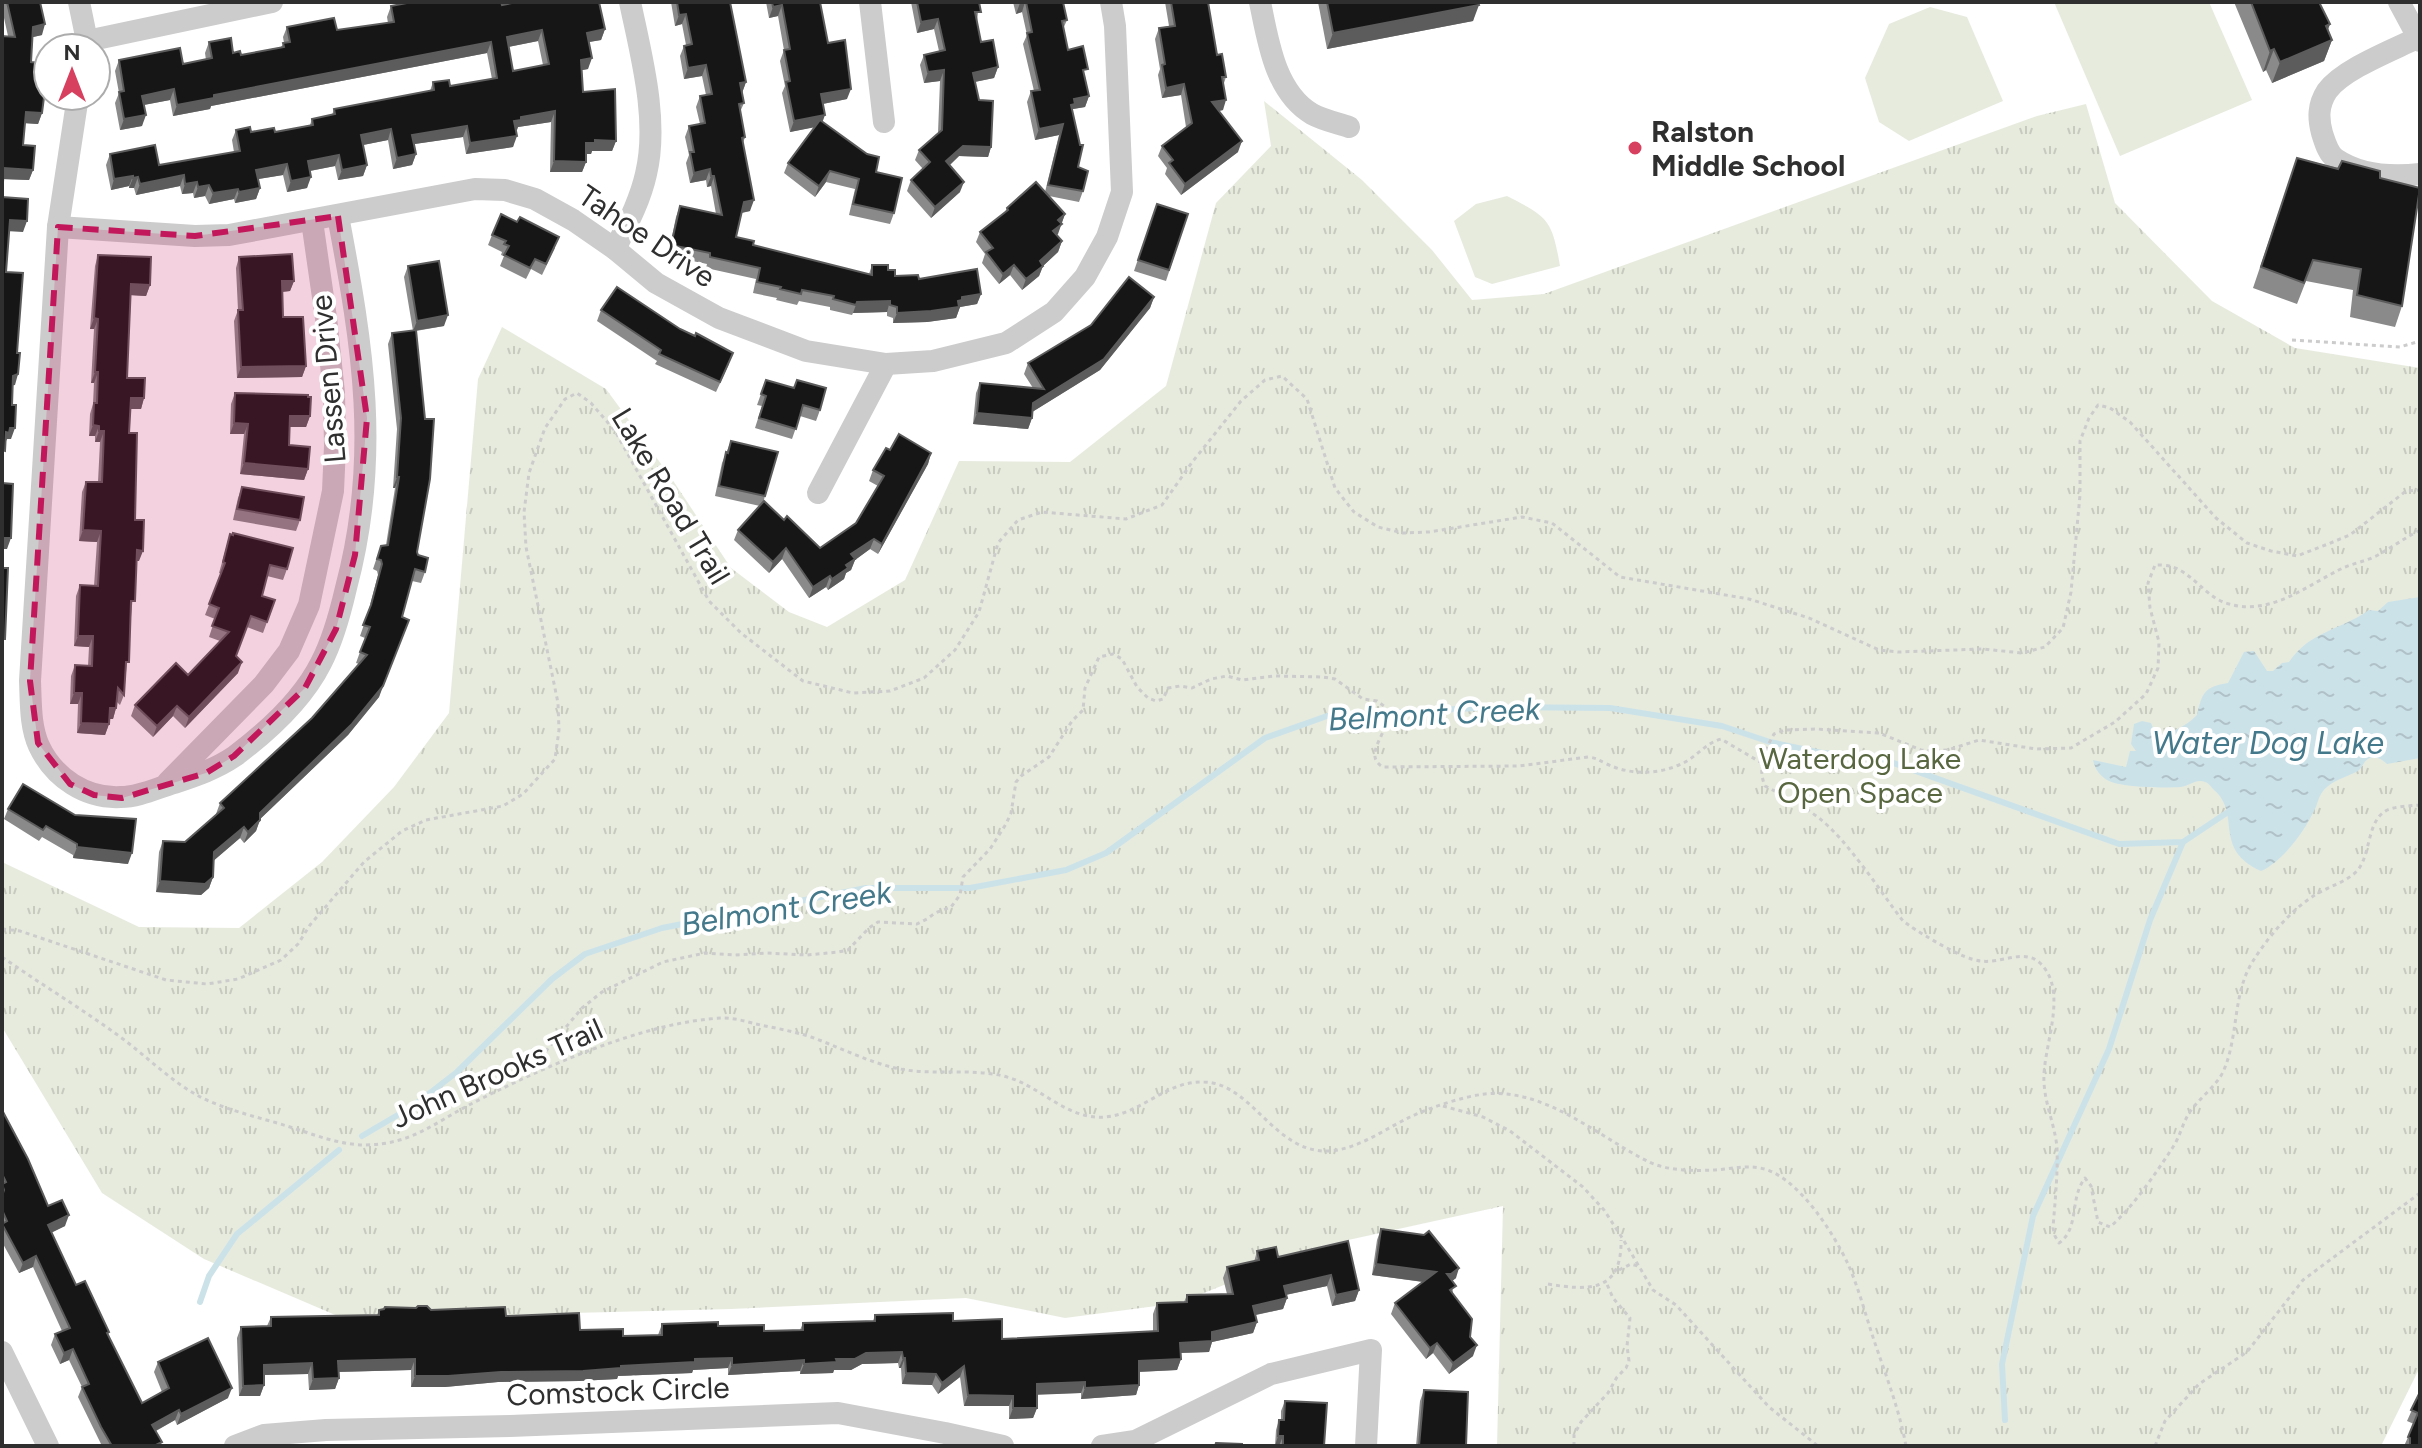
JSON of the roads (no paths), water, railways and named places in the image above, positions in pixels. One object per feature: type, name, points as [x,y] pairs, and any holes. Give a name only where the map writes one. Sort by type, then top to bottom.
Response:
[{"type":"street","points":[[79,2],[84,32]]},
{"type":"street","points":[[112,38],[272,2]]},
{"type":"street","points":[[615,249],[636,207],[647,172],[650,134],[646,77],[630,2]]},
{"type":"street","points":[[870,2],[884,122]]},
{"type":"street","name":"Tahoe Drive","points":[[58,227],[195,236],[229,235],[475,189],[505,190],[535,199],[573,220],[656,283],[719,318],[806,351],[886,364],[933,361],[1006,343],[1054,312],[1085,277],[1107,237],[1122,192],[1115,26],[1111,2]]},
{"type":"street","points":[[1260,2],[1276,70],[1289,92],[1312,114],[1349,127]]},
{"type":"street","points":[[2407,4],[2419,39],[2359,66],[2327,91],[2319,110],[2320,125],[2326,147],[2334,159],[2370,174],[2400,177],[2420,174]]},
{"type":"street","name":"Lassen Drive","points":[[76,112],[58,227],[31,665],[32,720],[38,743],[47,760],[70,784],[94,795],[122,798],[206,773],[234,756],[271,724],[305,688],[321,664],[336,629],[355,555],[363,504],[367,418],[355,308],[338,216]]},
{"type":"street","name":"Lassen Drive","points":[[164,786],[264,684],[289,651],[309,605],[333,491],[335,446],[328,333],[312,221]]},
{"type":"street","points":[[818,493],[886,364]]},
{"type":"street","points":[[1102,1446],[1135,1441],[1271,1374],[1371,1350],[1366,1446]]},
{"type":"street","points":[[2,1352],[48,1446]]},
{"type":"street","name":"Comstock Circle","points":[[235,1446],[264,1435],[326,1430],[838,1413],[1003,1446]]},
{"type":"water","name":"Water Dog Lake","points":[[2420,597],[2420,758],[2387,764],[2370,758],[2358,771],[2328,786],[2292,846],[2269,867],[2261,871],[2237,852],[2222,799],[2208,783],[2199,781],[2174,787],[2132,786],[2107,780],[2096,769],[2093,760],[2126,767],[2130,751],[2136,751],[2131,744],[2134,724],[2142,721],[2151,723],[2156,735],[2178,729],[2192,719],[2197,715],[2205,692],[2228,683],[2244,652],[2254,651],[2267,671],[2273,671],[2282,663],[2289,662],[2316,637],[2369,610],[2378,611],[2388,602]]},
{"type":"waterway","name":"Belmont Creek","points":[[362,1136],[413,1106],[457,1072],[552,979],[585,954],[662,928],[866,888],[970,888],[1066,870],[1106,853],[1265,738],[1327,716],[1495,707],[1610,708],[1722,726],[1770,742],[1822,753],[1874,756],[2119,844],[2183,842],[2231,810]]},
{"type":"waterway","points":[[2005,1420],[2002,1364],[2033,1216],[2109,1049],[2150,920],[2183,842]]},
{"type":"waterway","name":"Belmont Creek","points":[[200,1302],[209,1276],[237,1234],[339,1150]]},
{"type":"place","name":"Ralston Middle School","points":[[1635,148]]},
{"type":"park label","name":"Waterdog Lake Open Space","points":[[1860,775]]}]
